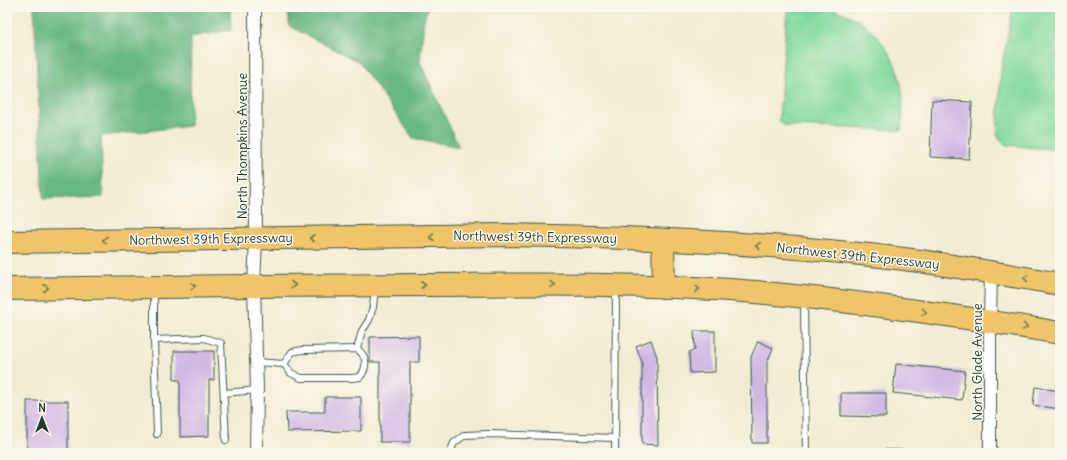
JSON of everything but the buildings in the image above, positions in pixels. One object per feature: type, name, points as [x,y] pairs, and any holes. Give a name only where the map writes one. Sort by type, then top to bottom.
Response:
[{"type":"highway","name":"Northwest 39th Expressway","points":[[7,242],[505,235],[585,236],[821,251],[919,261],[1060,284]]},
{"type":"highway","points":[[663,240],[664,287]]},
{"type":"highway","points":[[7,289],[375,285],[616,285],[664,287],[754,292],[804,297],[990,321],[1060,333]]},
{"type":"street","name":"North Thompkins Avenue","points":[[255,7],[256,238],[254,286],[257,390],[256,453]]},
{"type":"street","name":"North Glade Avenue","points":[[990,453],[990,321],[992,272]]},
{"type":"lane","points":[[356,349],[373,307],[375,285]]},
{"type":"lane","points":[[615,453],[616,285]]},
{"type":"lane","points":[[154,287],[157,434]]},
{"type":"lane","points":[[804,297],[806,453],[904,453]]},
{"type":"lane","points":[[154,340],[204,338],[221,343],[226,440]]},
{"type":"lane","points":[[256,362],[284,364],[291,372],[302,378],[360,377],[364,372],[365,358],[362,353],[356,349],[302,350],[292,352],[284,364]]},
{"type":"lane","points":[[224,393],[257,390]]},
{"type":"lane","points":[[450,453],[454,443],[465,435],[489,434],[615,438]]},
{"type":"green space","points":[[34,7],[230,7],[231,30],[191,37],[190,126],[101,136],[103,197],[43,199]]},
{"type":"green space","points":[[288,7],[428,7],[424,20],[420,62],[459,147],[413,138],[359,62],[289,26]]},
{"type":"green space","points":[[1013,7],[1060,7],[1060,150],[1006,145],[997,136],[1001,71]]},
{"type":"green space","points":[[787,8],[826,8],[843,13],[856,19],[877,36],[892,59],[901,85],[903,101],[901,130],[785,126],[779,121]]}]
